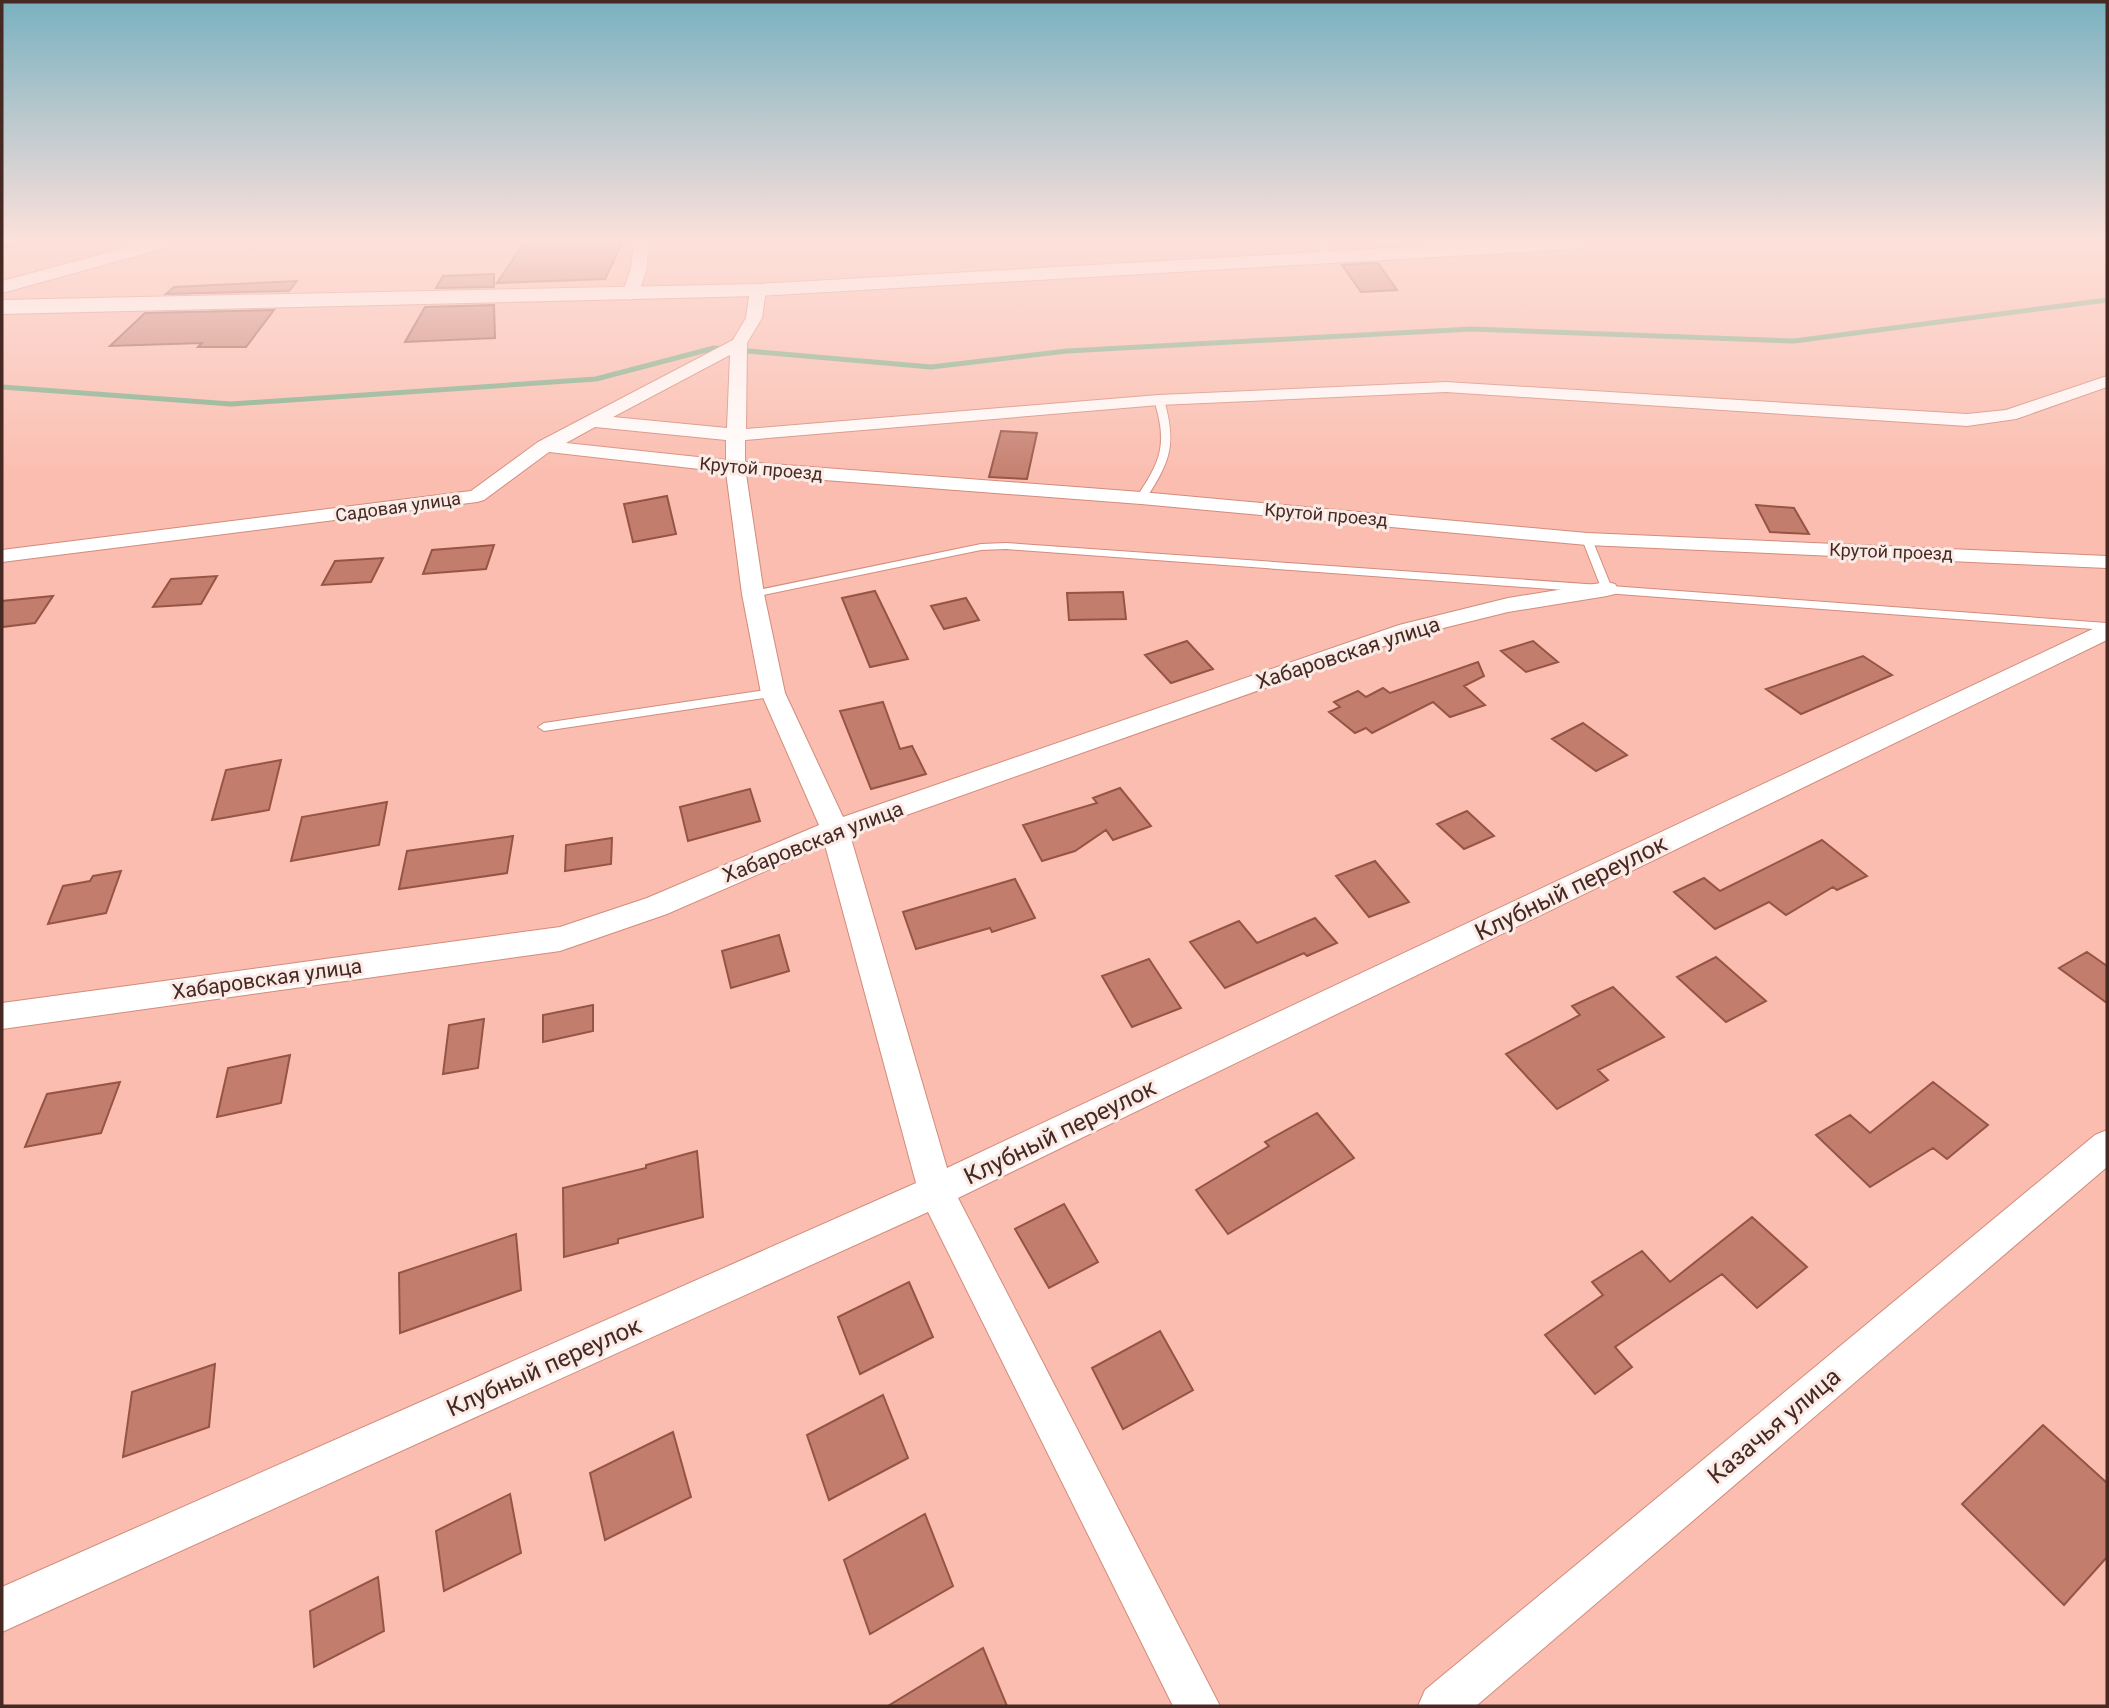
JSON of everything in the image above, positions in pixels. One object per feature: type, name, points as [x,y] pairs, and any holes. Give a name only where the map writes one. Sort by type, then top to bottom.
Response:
[{"type":"street","points":[[751,323],[738,343],[735,467],[753,594],[773,693],[835,830],[936,1191],[1197,1706]]},
{"type":"street","name":"Садовая улица","points":[[2,556],[477,496],[545,446],[738,343]]},
{"type":"street","points":[[591,421],[737,435],[1159,400],[1446,387],[1967,420],[2009,415],[2107,381]]},
{"type":"street","name":"Крутой проезд","points":[[545,446],[735,467],[1141,498],[1587,539],[2107,562]]},
{"type":"street","name":"Хабаровская улица","points":[[2,1016],[560,939],[657,906],[835,830],[1407,630],[1508,605],[1607,589]]},
{"type":"street","name":"Клубный переулок","points":[[2,1610],[936,1191],[2107,629]]},
{"type":"street","name":"Казачья улица","points":[[1441,1706],[2107,1146]]},
{"type":"lane","points":[[1141,498],[1163,463],[1169,439],[1159,400]]},
{"type":"lane","points":[[1587,539],[1607,589]]},
{"type":"lane","points":[[753,594],[981,547],[1006,545],[2107,629]]},
{"type":"lane","points":[[544,727],[773,693]]},
{"type":"building","points":[[135,323],[264,323],[246,347],[198,347],[202,343],[110,346]]},
{"type":"building","points":[[416,323],[495,323],[495,338],[405,342]]},
{"type":"building","points":[[1001,431],[1037,433],[1027,479],[989,477]]},
{"type":"building","points":[[667,496],[676,534],[633,542],[624,504]]},
{"type":"building","points":[[1756,505],[1794,508],[1809,534],[1770,532]]},
{"type":"building","points":[[494,545],[486,569],[423,574],[432,550]]},
{"type":"building","points":[[383,558],[371,582],[322,585],[335,561]]},
{"type":"building","points":[[217,576],[201,604],[153,607],[171,579]]},
{"type":"building","points":[[875,591],[908,659],[870,667],[842,598]]},
{"type":"building","points":[[1123,592],[1126,619],[1069,620],[1067,593]]},
{"type":"building","points":[[53,596],[35,623],[2,627],[2,601]]},
{"type":"building","points":[[966,598],[979,620],[944,629],[931,606]]},
{"type":"building","points":[[1187,641],[1213,669],[1171,683],[1145,655]]},
{"type":"building","points":[[1533,641],[1558,662],[1526,672],[1501,651]]},
{"type":"building","points":[[1863,656],[1892,675],[1801,714],[1766,689]]},
{"type":"building","points":[[1478,662],[1484,676],[1464,686],[1485,705],[1450,717],[1433,702],[1372,733],[1366,728],[1355,733],[1329,712],[1340,707],[1334,702],[1358,691],[1366,697],[1383,688],[1390,693]]},
{"type":"building","points":[[883,702],[900,749],[912,746],[926,774],[871,789],[840,711]]},
{"type":"building","points":[[1583,723],[1627,755],[1596,771],[1552,739]]},
{"type":"building","points":[[281,760],[269,810],[212,820],[226,770]]},
{"type":"building","points":[[1120,788],[1151,826],[1113,840],[1106,830],[1075,851],[1042,861],[1023,825],[1097,803],[1093,798]]},
{"type":"building","points":[[750,789],[760,821],[688,841],[680,807]]},
{"type":"building","points":[[387,802],[379,845],[291,861],[302,817]]},
{"type":"building","points":[[1467,811],[1494,836],[1464,849],[1437,824]]},
{"type":"building","points":[[513,836],[507,873],[399,889],[407,851]]},
{"type":"building","points":[[612,838],[611,864],[565,871],[566,845]]},
{"type":"building","points":[[1822,840],[1867,876],[1837,890],[1833,887],[1786,915],[1769,902],[1715,929],[1674,892],[1704,878],[1720,891]]},
{"type":"building","points":[[1375,861],[1409,902],[1369,917],[1336,876]]},
{"type":"building","points":[[121,871],[106,913],[48,924],[63,886],[90,881],[93,876]]},
{"type":"building","points":[[1015,879],[1035,918],[992,932],[990,928],[916,949],[903,912]]},
{"type":"building","points":[[1315,918],[1337,943],[1307,956],[1304,953],[1225,988],[1190,942],[1239,921],[1257,943]]},
{"type":"building","points":[[779,935],[789,971],[731,988],[722,951]]},
{"type":"building","points":[[2087,952],[2107,966],[2107,1003],[2059,968]]},
{"type":"building","points":[[1716,957],[1766,1001],[1726,1022],[1677,977]]},
{"type":"building","points":[[1149,959],[1181,1008],[1132,1027],[1102,976]]},
{"type":"building","points":[[1613,987],[1664,1037],[1598,1070],[1608,1080],[1557,1109],[1506,1054],[1580,1015],[1572,1006]]},
{"type":"building","points":[[593,1005],[593,1031],[543,1042],[543,1015]]},
{"type":"building","points":[[484,1019],[478,1068],[443,1074],[449,1025]]},
{"type":"building","points":[[290,1055],[281,1103],[217,1117],[228,1068]]},
{"type":"building","points":[[120,1082],[101,1133],[25,1147],[47,1094]]},
{"type":"building","points":[[1933,1082],[1988,1125],[1947,1159],[1933,1148],[1870,1187],[1816,1135],[1850,1115],[1870,1133]]},
{"type":"building","points":[[1317,1113],[1354,1158],[1228,1234],[1196,1190],[1269,1146],[1265,1142]]},
{"type":"building","points":[[697,1151],[703,1217],[618,1239],[618,1243],[564,1257],[563,1188],[646,1168],[646,1165]]},
{"type":"building","points":[[1064,1204],[1098,1262],[1049,1288],[1015,1229]]},
{"type":"building","points":[[1752,1217],[1807,1267],[1757,1308],[1722,1274],[1615,1347],[1632,1367],[1595,1394],[1545,1335],[1603,1295],[1592,1282],[1642,1251],[1670,1282]]},
{"type":"building","points":[[516,1234],[521,1290],[400,1333],[399,1273]]},
{"type":"building","points":[[909,1282],[933,1337],[860,1374],[838,1317]]},
{"type":"building","points":[[1160,1331],[1193,1390],[1123,1429],[1092,1368]]},
{"type":"building","points":[[215,1364],[209,1427],[123,1457],[132,1392]]},
{"type":"building","points":[[883,1395],[908,1458],[829,1500],[807,1435]]},
{"type":"building","points":[[2043,1425],[2107,1483],[2107,1557],[2064,1605],[1962,1504]]},
{"type":"building","points":[[673,1432],[691,1497],[605,1540],[590,1473]]},
{"type":"building","points":[[510,1494],[521,1553],[444,1591],[436,1531]]},
{"type":"building","points":[[925,1514],[953,1586],[870,1634],[844,1560]]},
{"type":"building","points":[[378,1577],[384,1631],[314,1667],[310,1611]]},
{"type":"building","points":[[983,1648],[1007,1706],[888,1706]]},
{"type":"waterway","points":[[2,387],[231,404],[596,379],[714,348],[931,367],[1067,351],[1471,329],[1794,341],[1934,323]]}]
